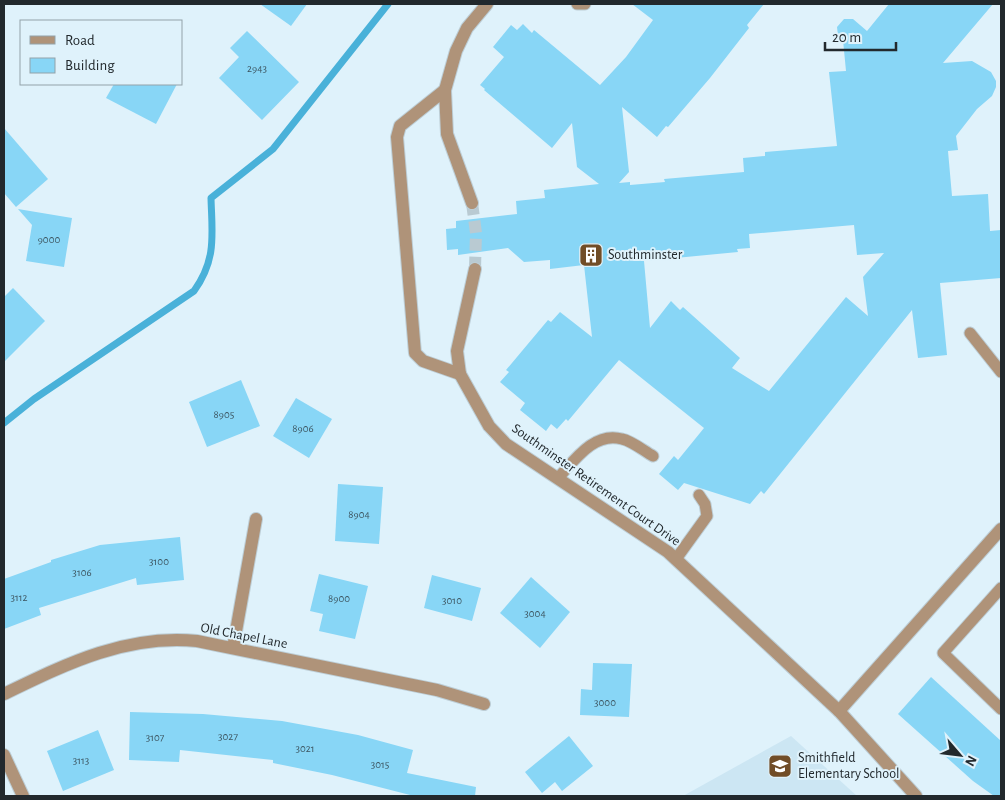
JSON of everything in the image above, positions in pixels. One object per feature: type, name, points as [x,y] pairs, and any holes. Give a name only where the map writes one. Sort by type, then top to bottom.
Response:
[{"type":"street","points":[[472,202],[447,134],[445,90],[456,50],[467,28],[487,4]]},
{"type":"street","points":[[445,90],[400,126],[397,137],[415,354],[423,361],[460,374]]},
{"type":"street","name":"Southminster Retirement Court Drive","points":[[475,269],[457,350],[460,374],[489,426],[506,444],[676,559],[839,710],[916,796]]},
{"type":"street","points":[[233,648],[256,519]]},
{"type":"street","points":[[839,710],[1001,529]]},
{"type":"street","name":"Old Chapel Lane","points":[[4,694],[107,649],[142,641],[178,639],[233,648],[437,690],[484,704]]},
{"type":"street","points":[[4,755],[23,796]]},
{"type":"lane","points":[[577,4],[585,4]]},
{"type":"lane","points":[[970,333],[1001,372]]},
{"type":"lane","points":[[558,478],[592,444],[606,438],[622,438],[653,456]]},
{"type":"lane","points":[[676,559],[706,516],[705,504],[699,494]]},
{"type":"lane","points":[[1001,588],[943,653],[1001,709]]},
{"type":"shaded area","name":"Smithfield Elementary School","points":[[791,736],[857,796],[683,796]]},
{"type":"building","points":[[260,4],[307,4],[291,26]]},
{"type":"building","name":"Southminster","points":[[632,4],[764,4],[747,25],[749,28],[710,78],[668,127],[666,126],[657,137],[622,107],[629,172],[619,183],[630,182],[630,185],[665,182],[664,179],[744,172],[743,158],[765,156],[765,152],[837,146],[829,72],[846,71],[843,40],[838,36],[837,27],[844,19],[853,19],[867,31],[889,4],[993,4],[943,63],[972,61],[991,72],[996,81],[996,87],[992,96],[977,109],[956,136],[958,150],[948,151],[952,196],[988,194],[990,231],[1001,230],[1001,278],[940,283],[947,355],[918,358],[912,310],[764,494],[761,491],[750,504],[684,483],[678,490],[659,474],[674,456],[678,460],[704,428],[619,360],[568,421],[566,419],[557,429],[551,424],[546,431],[520,410],[525,403],[500,382],[509,372],[506,370],[548,320],[551,322],[560,312],[592,337],[584,265],[550,269],[550,260],[524,262],[508,248],[458,255],[458,249],[447,250],[446,229],[456,228],[456,221],[517,214],[516,201],[545,198],[544,190],[599,184],[577,167],[572,123],[552,148],[480,85],[504,57],[493,47],[511,25],[517,30],[523,24],[532,33],[534,30],[600,85],[626,57],[653,20]],"holes":[[[854,225],[857,255],[884,253],[863,277],[868,316],[846,297],[769,391],[732,368],[740,358],[683,307],[680,310],[671,301],[650,328],[644,261],[738,252],[737,249],[750,248],[749,234]]]},
{"type":"building","points":[[247,31],[299,82],[262,120],[219,78],[239,57],[230,48]]},
{"type":"building","points":[[113,85],[176,85],[156,124],[106,98]]},
{"type":"building","points":[[4,128],[48,179],[16,207],[4,193]]},
{"type":"building","points":[[18,209],[72,218],[64,267],[26,261],[32,225]]},
{"type":"building","points":[[13,288],[45,321],[4,362],[4,297]]},
{"type":"building","points":[[241,380],[260,426],[207,447],[189,402]]},
{"type":"building","points":[[296,398],[332,419],[309,458],[273,436]]},
{"type":"building","points":[[338,484],[383,487],[379,544],[335,541]]},
{"type":"building","points":[[180,537],[184,580],[137,585],[136,578],[39,608],[41,615],[4,629],[4,579],[51,562],[51,560],[100,545]]},
{"type":"building","points":[[319,574],[368,586],[355,639],[319,631],[323,614],[310,611]]},
{"type":"building","points":[[432,575],[481,588],[472,621],[424,608]]},
{"type":"building","points":[[531,577],[570,612],[540,648],[500,613]]},
{"type":"building","points":[[593,663],[632,664],[629,717],[580,715],[581,689],[592,690]]},
{"type":"building","points":[[931,677],[1001,741],[1001,796],[994,796],[973,781],[898,714]]},
{"type":"building","points":[[130,712],[203,714],[282,721],[358,735],[413,750],[407,773],[476,787],[475,796],[414,796],[332,775],[273,763],[273,760],[180,750],[179,762],[129,760]]},
{"type":"building","points":[[98,730],[114,770],[63,791],[47,751]]},
{"type":"building","points":[[569,736],[593,766],[562,791],[555,782],[542,793],[525,772]]},
{"type":"waterway","points":[[4,423],[34,399],[194,291],[210,257],[212,246],[211,198],[273,149],[388,4]]},
{"type":"tunnel","points":[[472,203],[476,233],[475,269]]},
{"type":"place","name":"Southminster","points":[[591,255]]},
{"type":"place","name":"Smithfield Elementary School","points":[[780,766]]}]
